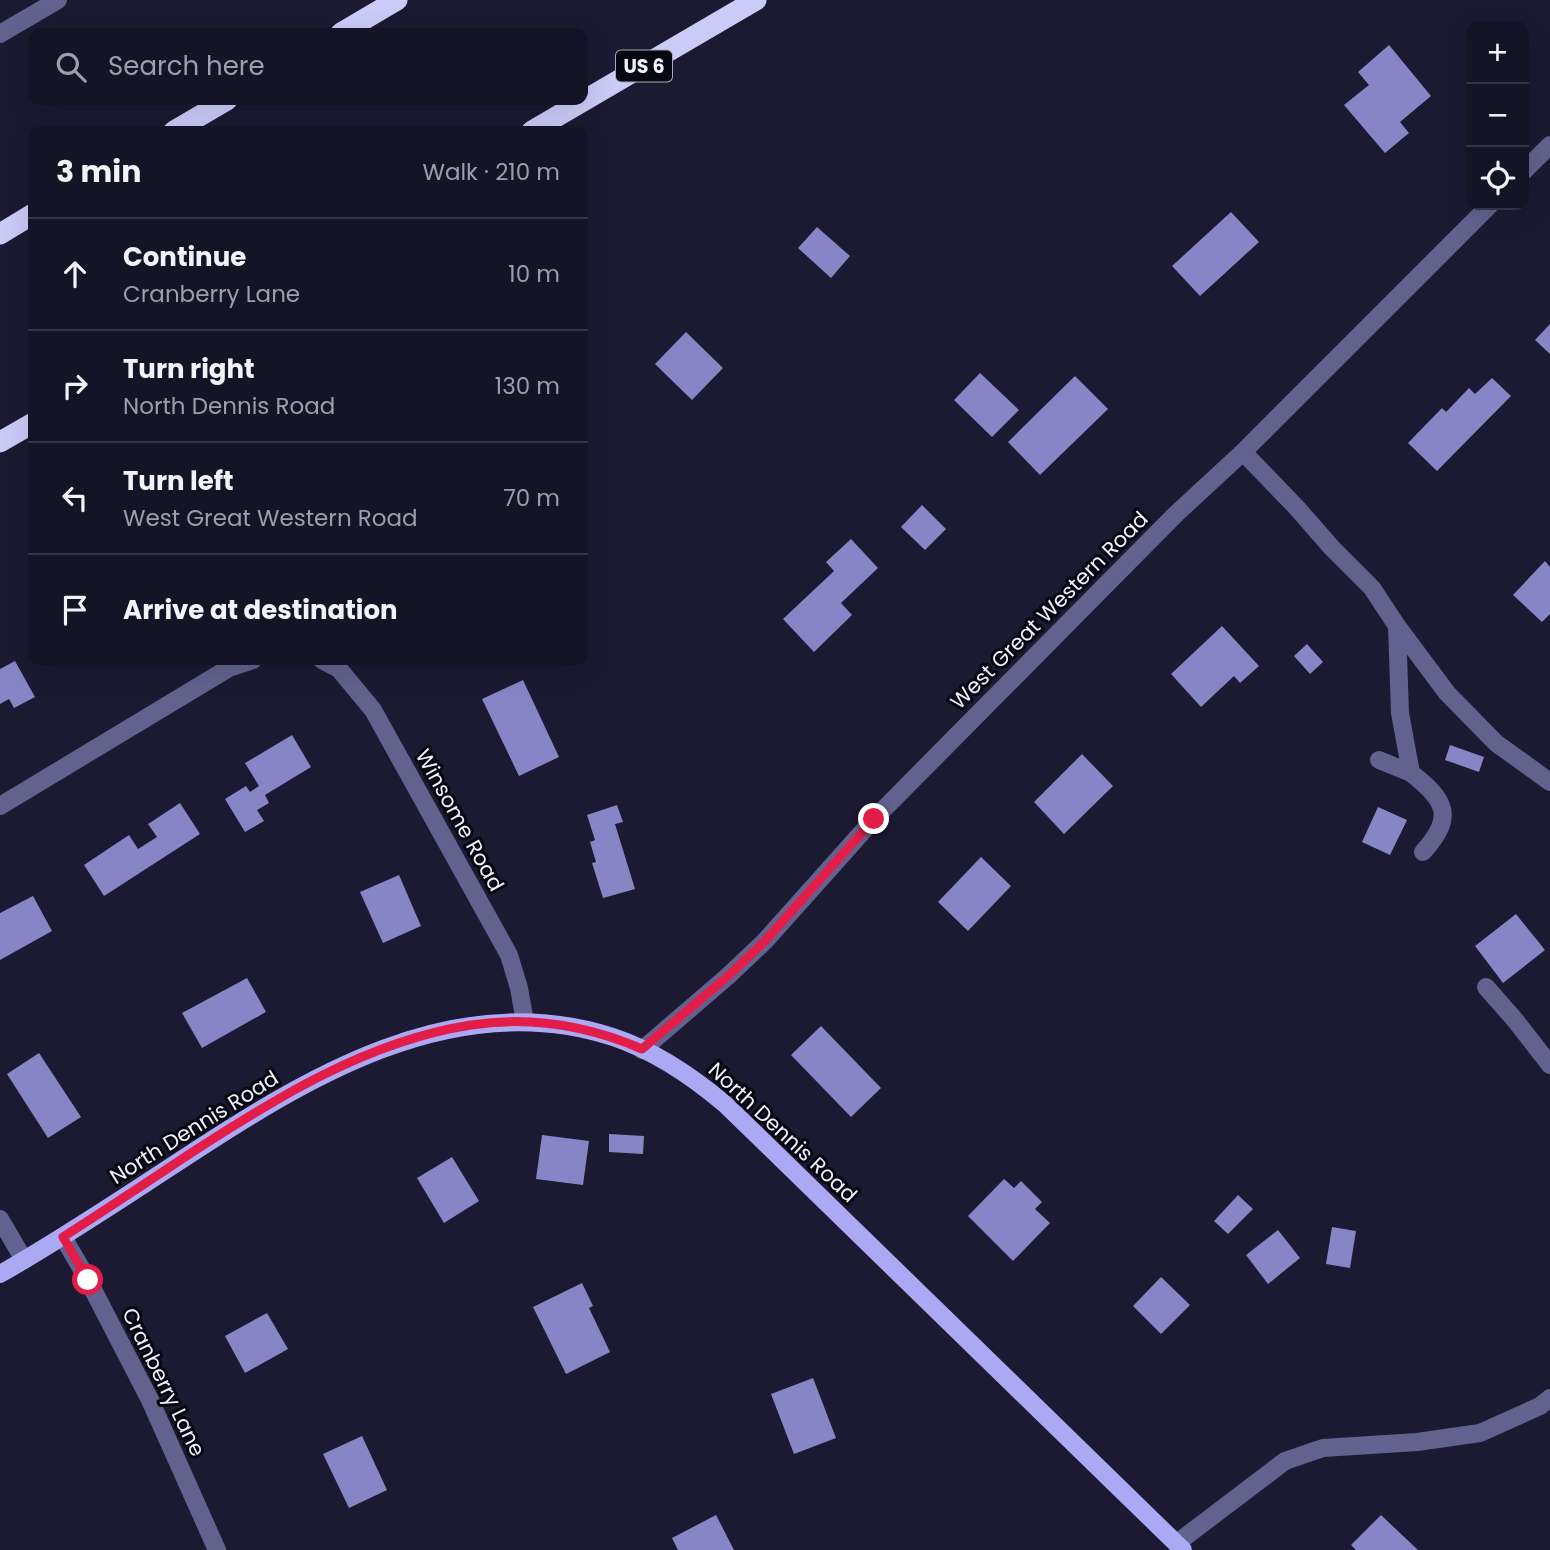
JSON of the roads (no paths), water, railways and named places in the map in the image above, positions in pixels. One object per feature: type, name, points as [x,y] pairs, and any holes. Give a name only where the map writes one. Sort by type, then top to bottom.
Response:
[{"type":"highway","points":[[349,28],[397,0]]},
{"type":"highway","name":"US 6","points":[[588,98],[756,0]]},
{"type":"highway","points":[[183,126],[219,105]]},
{"type":"highway","name":"US 6","points":[[541,126],[576,105]]},
{"type":"highway","points":[[0,234],[28,217]]},
{"type":"highway","points":[[0,442],[28,426]]},
{"type":"main road","name":"North Dennis Road","points":[[0,1274],[63,1237],[258,1111],[341,1066],[443,1030],[473,1024],[525,1022],[587,1030],[642,1049],[699,1083],[726,1105],[1180,1547]]},
{"type":"street","points":[[0,34],[58,0]]},
{"type":"street","points":[[1529,166],[1550,145]]},
{"type":"street","name":"West Great Western Road","points":[[642,1049],[765,941],[874,819],[1177,513],[1243,452],[1485,210]]},
{"type":"street","points":[[1243,452],[1372,588],[1447,693],[1496,743],[1550,782]]},
{"type":"street","points":[[1397,626],[1400,713],[1411,773]]},
{"type":"street","points":[[0,806],[200,684],[238,665]]},
{"type":"street","name":"Winsome Road","points":[[331,665],[339,669],[373,710],[509,956],[520,988],[525,1022]]},
{"type":"street","points":[[1379,760],[1411,773],[1429,787],[1440,804],[1444,818],[1437,837],[1423,852]]},
{"type":"street","points":[[1486,987],[1516,1020],[1550,1065]]},
{"type":"street","points":[[0,1219],[24,1261]]},
{"type":"street","name":"Cranberry Lane","points":[[63,1237],[150,1400],[218,1550]]},
{"type":"street","points":[[1180,1547],[1285,1461],[1323,1448],[1417,1442],[1480,1433],[1540,1406],[1550,1398]]}]
